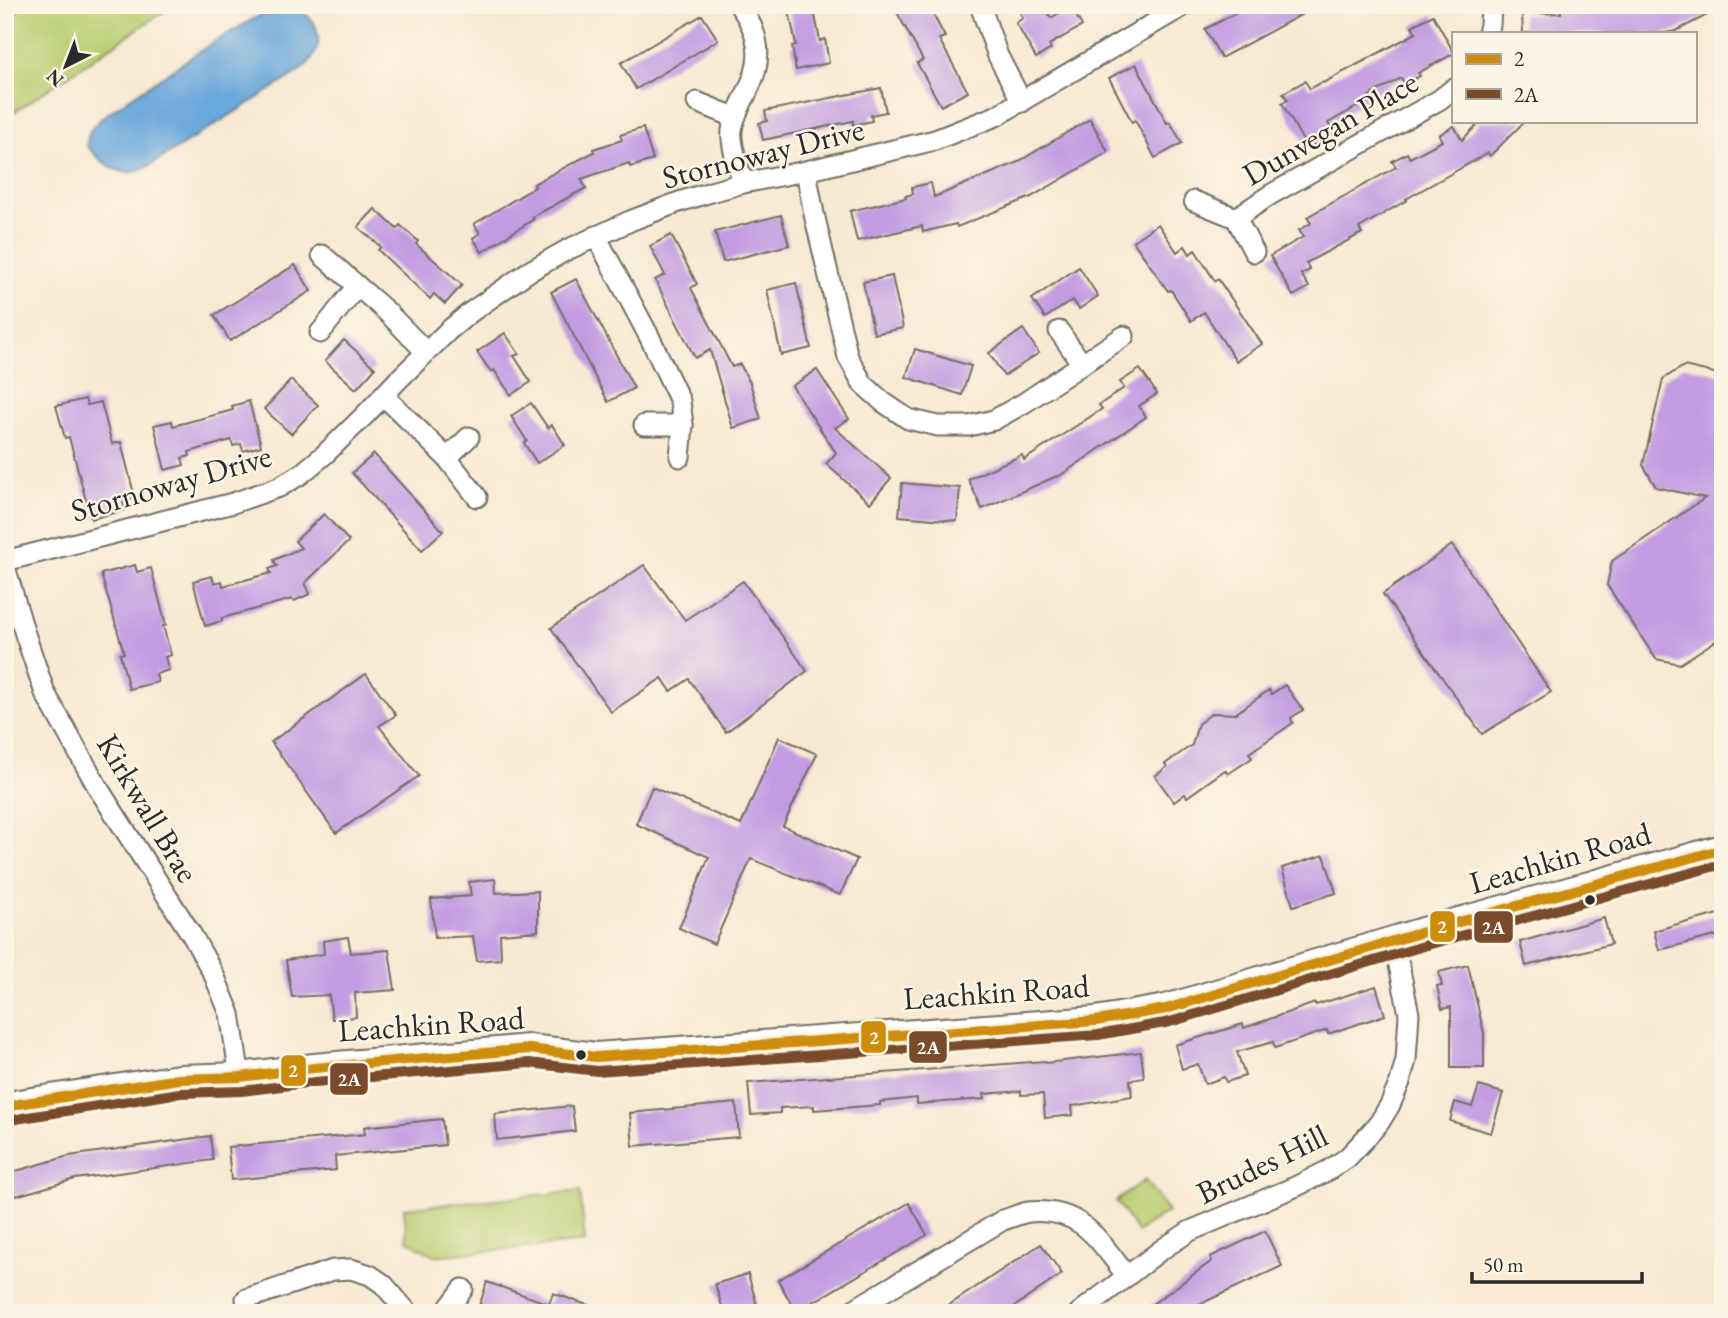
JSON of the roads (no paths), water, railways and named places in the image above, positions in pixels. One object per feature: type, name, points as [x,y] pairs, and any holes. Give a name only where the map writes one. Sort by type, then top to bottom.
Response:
[{"type":"street","points":[[739,5],[750,20],[756,36],[758,56],[757,72],[734,117],[731,134],[743,183]]},
{"type":"street","points":[[980,5],[998,56],[1022,102]]},
{"type":"street","name":"Stornoway Drive","points":[[5,561],[233,503],[279,487],[301,474],[324,455],[426,352],[471,312],[528,272],[596,236],[679,202],[743,183],[806,171],[934,140],[996,116],[1185,5]]},
{"type":"street","points":[[1488,32],[1491,5]]},
{"type":"street","name":"Dunvegan Place","points":[[1237,218],[1270,195],[1439,100],[1452,90]]},
{"type":"street","points":[[697,102],[734,117]]},
{"type":"street","points":[[806,171],[848,357],[863,384],[908,419],[938,426],[969,426],[994,420],[1024,403],[1124,335]]},
{"type":"street","name":"Dunvegan Place","points":[[1194,201],[1237,218],[1254,252]]},
{"type":"street","points":[[596,236],[680,401],[683,425],[680,457]]},
{"type":"street","points":[[322,255],[386,311],[426,352]]},
{"type":"street","points":[[320,333],[357,286]]},
{"type":"street","points":[[1059,331],[1082,364]]},
{"type":"street","points":[[383,395],[447,458],[477,497]]},
{"type":"street","points":[[644,425],[683,425]]},
{"type":"street","points":[[447,458],[469,437]]},
{"type":"street","name":"Kirkwall Brae","points":[[5,567],[45,692],[100,791],[193,937],[214,975],[230,1014],[240,1077]]},
{"type":"street","name":"Leachkin Road","points":[[5,1108],[179,1079],[240,1077],[529,1049],[596,1057],[1096,1021],[1166,1009],[1394,941],[1723,849]]},
{"type":"street","name":"Brudes Hill","points":[[1079,1313],[1161,1250],[1191,1231],[1329,1170],[1347,1158],[1379,1123],[1400,1083],[1406,1060],[1409,1014],[1394,941]]},
{"type":"street","points":[[848,1313],[1003,1220],[1027,1212],[1052,1212],[1072,1217],[1091,1231],[1127,1276]]},
{"type":"street","points":[[246,1299],[333,1270],[351,1269],[370,1275],[383,1284],[408,1313]]},
{"type":"street","points":[[445,1313],[463,1289]]},
{"type":"water","points":[[278,5],[298,9],[312,20],[316,28],[317,47],[311,60],[299,72],[137,171],[126,172],[113,168],[87,146],[90,132],[105,115],[212,43]]}]
